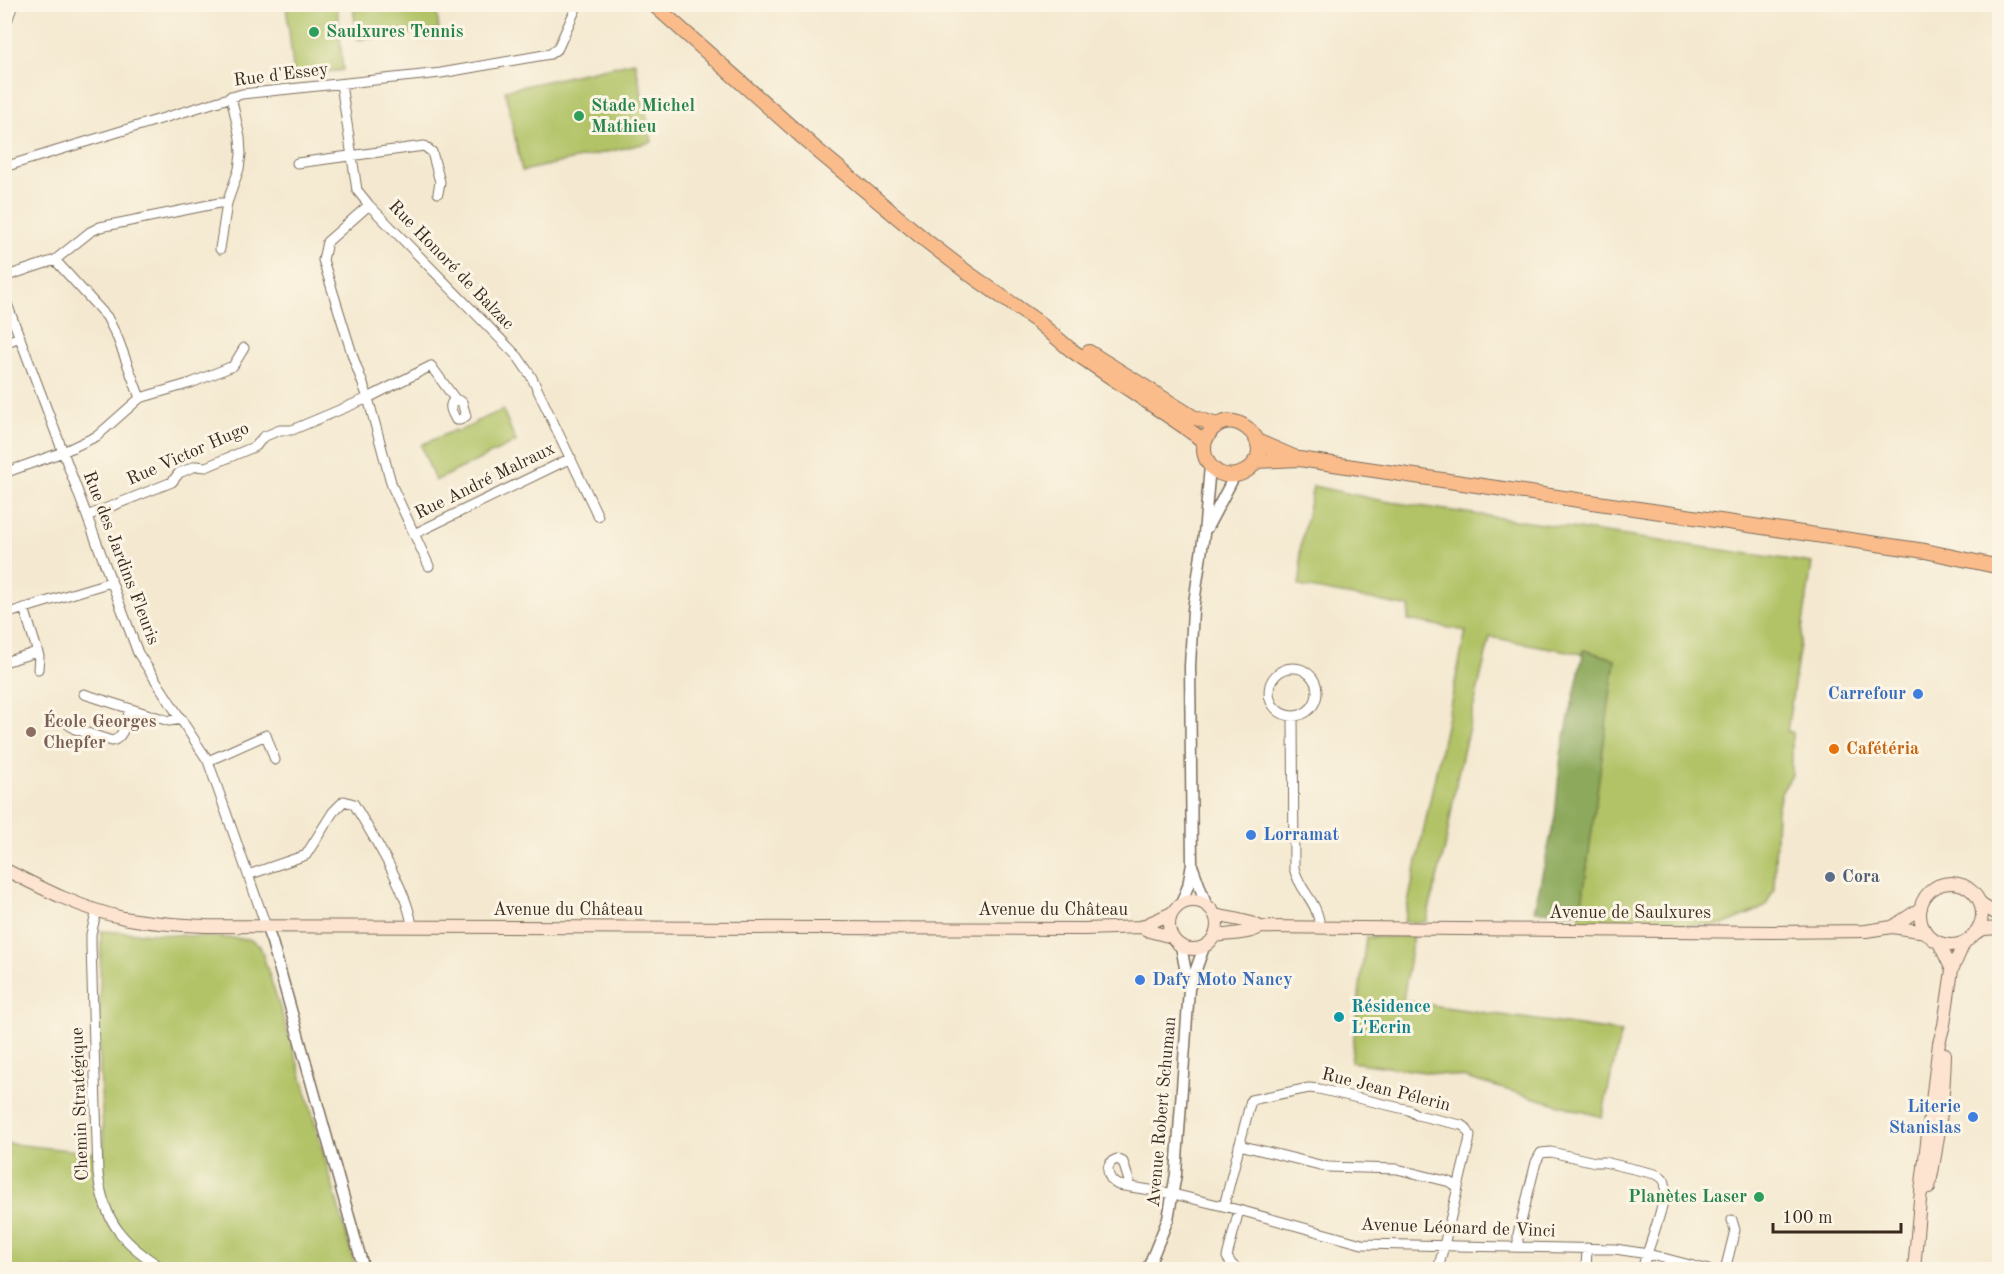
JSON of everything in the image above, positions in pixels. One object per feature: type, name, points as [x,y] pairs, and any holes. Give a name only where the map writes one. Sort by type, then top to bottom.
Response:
[{"type":"main road","points":[[653,4],[808,142],[925,240],[1038,322],[1071,350],[1185,427],[1204,444]]},
{"type":"main road","points":[[1038,322],[1076,343],[1193,417],[1217,425]]},
{"type":"main road","points":[[1227,422],[1245,425],[1253,432],[1257,441],[1255,461],[1244,473],[1235,476],[1226,476],[1217,472],[1210,466],[1204,452],[1207,436],[1217,425],[1227,422]]},
{"type":"main road","points":[[1257,441],[1299,459]]},
{"type":"main road","points":[[1255,461],[1299,459],[1913,549],[2000,567]]},
{"type":"main road","name":"Avenue du Château","points":[[4,869],[56,895],[97,910],[148,922],[206,926],[1074,929],[1141,927],[1172,913]]},
{"type":"main road","points":[[1952,970],[1939,943],[1926,932],[1921,921],[1921,908],[1926,896],[1932,890],[1948,883],[1965,885],[1978,896],[1982,905],[1983,915],[1976,933]]},
{"type":"main road","points":[[1215,936],[1217,922],[1215,915],[1206,904],[1191,901],[1181,904],[1172,913],[1169,921],[1177,941],[1196,949],[1204,946],[1215,936],[1255,931],[1260,927]]},
{"type":"main road","points":[[1982,905],[2000,916]]},
{"type":"main road","points":[[1892,927],[1921,908]]},
{"type":"main road","points":[[1215,915],[1255,923],[1260,927],[1320,928]]},
{"type":"main road","name":"Avenue du Château","points":[[1141,927],[1177,941]]},
{"type":"main road","points":[[1892,927],[1926,932]]},
{"type":"main road","name":"Avenue de Saulxures","points":[[1320,928],[1772,932],[1866,931],[1892,927]]},
{"type":"main road","points":[[1915,1268],[1920,1200],[1952,970],[1964,943],[1984,929],[2000,927]]},
{"type":"main road","points":[[1939,943],[1952,945],[1964,943]]},
{"type":"main road","points":[[1915,1268],[1944,1085],[1946,1034],[1944,1025]]},
{"type":"main road","points":[[1933,1097],[1935,1105],[1932,1138],[1936,1146]]},
{"type":"street","points":[[4,30],[12,4]]},
{"type":"street","name":"Rue d'Essey","points":[[4,166],[231,96],[441,73],[550,54],[558,48],[578,4]]},
{"type":"street","name":"Rue Honoré de Balzac","points":[[341,84],[357,190],[369,206],[518,357],[531,376],[598,516]]},
{"type":"street","points":[[220,249],[227,203],[242,154],[231,96]]},
{"type":"street","points":[[297,163],[424,146],[432,152],[440,182],[438,193]]},
{"type":"street","points":[[4,277],[56,260],[90,232],[100,227],[227,203]]},
{"type":"street","points":[[369,206],[327,243],[323,260],[368,398],[392,486],[429,566]]},
{"type":"street","points":[[56,260],[107,317],[118,339],[140,398]]},
{"type":"street","name":"Rue des Jardins Fleuris","points":[[4,296],[138,653],[208,761],[266,926]]},
{"type":"street","points":[[4,343],[20,338]]},
{"type":"street","points":[[4,473],[63,452],[97,436],[140,398],[190,383],[233,366],[243,348]]},
{"type":"street","name":"Rue Victor Hugo","points":[[87,516],[172,482],[179,473],[196,466],[206,467],[256,446],[263,437],[280,430],[292,430],[368,398],[431,366],[455,399]]},
{"type":"street","name":"Rue André Malraux","points":[[414,534],[571,458]]},
{"type":"street","points":[[1181,904],[1188,886],[1192,864],[1190,666],[1194,600],[1204,534],[1210,466]]},
{"type":"street","points":[[1204,534],[1235,476]]},
{"type":"street","points":[[4,609],[10,612],[111,582]]},
{"type":"street","points":[[24,608],[37,652],[38,669]]},
{"type":"street","points":[[4,663],[37,652]]},
{"type":"street","points":[[1290,668],[1303,670],[1313,678],[1317,691],[1317,697],[1311,709],[1300,716],[1293,716],[1281,713],[1270,697],[1274,678],[1290,668]]},
{"type":"street","points":[[84,694],[170,721],[182,719]]},
{"type":"street","points":[[65,722],[75,729],[112,741],[120,737],[130,710]]},
{"type":"street","points":[[1293,716],[1294,868],[1300,884],[1317,908],[1320,928]]},
{"type":"street","points":[[208,761],[266,735],[275,760]]},
{"type":"street","points":[[248,875],[306,855],[333,812],[344,801],[354,804],[410,910],[412,927]]},
{"type":"street","points":[[1192,864],[1206,904]]},
{"type":"street","name":"Chemin Stratégique","points":[[97,910],[91,946],[100,1193],[108,1215],[121,1234],[138,1251],[166,1269]]},
{"type":"street","points":[[266,926],[364,1269]]},
{"type":"street","name":"Avenue Robert Schuman","points":[[1177,941],[1189,990]]},
{"type":"street","name":"Avenue Robert Schuman","points":[[1147,1269],[1162,1236],[1174,1194],[1189,990],[1204,946]]},
{"type":"street","name":"Rue Jean Pélerin","points":[[1224,1206],[1251,1100],[1309,1088],[1409,1110],[1417,1115],[1465,1127],[1470,1135],[1438,1269]]},
{"type":"street","points":[[1239,1145],[1328,1167],[1397,1169],[1450,1182],[1458,1187]]},
{"type":"street","points":[[1518,1247],[1518,1234],[1536,1162],[1541,1153],[1551,1152],[1661,1176],[1666,1185],[1665,1192],[1642,1269]]},
{"type":"street","name":"Avenue Léonard de Vinci","points":[[1127,1186],[1224,1206],[1362,1244],[1615,1249],[1648,1254],[1709,1269]]},
{"type":"street","points":[[1239,1210],[1227,1257],[1240,1269]]},
{"type":"street","points":[[1725,1269],[1735,1230],[1732,1220]]},
{"type":"street","points":[[1586,1269],[1587,1248]]},
{"type":"green space","name":"Saulxures Tennis","points":[[286,5],[337,5],[343,70],[294,76]]},
{"type":"green space","points":[[353,5],[436,5],[439,30],[357,40]]},
{"type":"green space","name":"Stade Michel Mathieu","points":[[635,62],[652,142],[522,171],[505,90]]},
{"type":"green space","points":[[503,410],[516,442],[435,481],[421,445],[475,424]]},
{"type":"green space","points":[[1313,486],[1384,501],[1812,563],[1787,732],[1792,732],[1792,775],[1781,793],[1777,810],[1774,889],[1766,905],[1722,925],[1579,925],[1615,659],[1584,650],[1583,654],[1490,637],[1457,778],[1445,848],[1426,922],[1404,922],[1466,631],[1408,620],[1410,607],[1299,586],[1300,550]]},
{"type":"green space","points":[[1584,650],[1615,659],[1581,912],[1534,911],[1555,817],[1561,754]]},
{"type":"green space","points":[[101,931],[249,939],[260,946],[300,1070],[356,1269],[5,1270],[5,1143],[104,1154],[99,1045]]},
{"type":"green space","points":[[1413,936],[1403,1001],[1621,1032],[1602,1117],[1462,1077],[1351,1062],[1366,937]]},
{"type":"place","name":"Saulxures Tennis","points":[[314,32]]},
{"type":"place","name":"Stade Michel Mathieu","points":[[579,116]]},
{"type":"place","name":"Carrefour","points":[[1918,694]]},
{"type":"place","name":"École Georges Chepfer","points":[[31,732]]},
{"type":"place","name":"Cafétéria","points":[[1834,749]]},
{"type":"place","name":"Lorramat","points":[[1251,835]]},
{"type":"place","name":"Cora","points":[[1830,877]]},
{"type":"place","name":"Dafy Moto Nancy","points":[[1140,980]]},
{"type":"place","name":"Résidence L'Ecrin","points":[[1339,1017]]},
{"type":"place","name":"Literie Stanislas","points":[[1973,1117]]},
{"type":"place","name":"Planètes Laser","points":[[1759,1197]]}]
